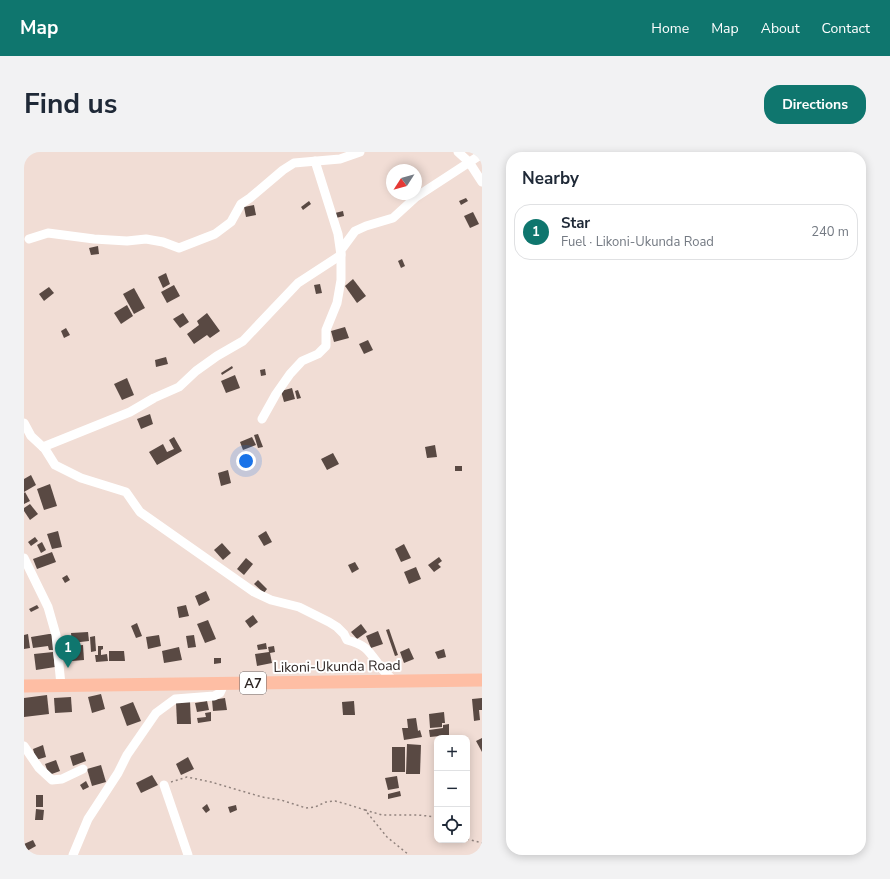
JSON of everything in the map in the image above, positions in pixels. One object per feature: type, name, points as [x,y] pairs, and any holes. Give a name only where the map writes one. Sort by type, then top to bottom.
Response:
[{"type":"highway","name":"Likoni-Ukunda Road","points":[[24,686],[482,680]]},
{"type":"street","points":[[29,239],[48,233],[127,242],[146,239],[163,242],[179,248],[215,234],[231,222],[241,204],[294,163],[340,159],[360,152]]},
{"type":"street","points":[[458,152],[469,162],[482,182]]},
{"type":"street","points":[[262,419],[276,394],[290,374],[302,361],[318,354],[326,346],[326,330],[337,303],[341,280],[341,250],[355,231],[393,218],[416,197],[482,154]]},
{"type":"street","points":[[315,161],[338,234],[341,255]]},
{"type":"street","points":[[43,447],[130,412],[154,398],[179,387],[196,371],[243,341],[298,283],[341,255]]},
{"type":"street","points":[[24,423],[31,436],[43,447],[55,465],[81,478],[126,492],[140,512],[254,592],[271,600],[299,607],[337,627],[344,634],[347,640],[358,643],[371,652],[379,666],[394,681]]},
{"type":"street","points":[[24,558],[48,607],[56,636],[61,685]]},
{"type":"street","points":[[73,855],[88,819],[156,713],[175,699],[214,696],[220,693],[224,684]]},
{"type":"street","points":[[24,746],[39,768],[52,780],[62,779],[83,769]]},
{"type":"street","points":[[164,785],[188,855]]},
{"type":"path","points":[[164,785],[187,777],[212,782],[262,797],[282,800],[306,808],[335,801],[382,815],[434,817]]},
{"type":"path","points":[[365,810],[387,837],[409,855]]},
{"type":"path","points":[[470,841],[482,843]]},
{"type":"building","points":[[466,198],[468,201],[461,205],[459,201]]},
{"type":"building","points":[[309,201],[311,204],[303,210],[301,207]]},
{"type":"building","points":[[254,205],[256,215],[246,217],[244,207]]},
{"type":"building","points":[[343,211],[344,216],[336,218],[335,213]]},
{"type":"building","points":[[473,212],[479,224],[470,228],[464,216]]},
{"type":"building","points":[[98,246],[99,254],[91,255],[89,248]]},
{"type":"building","points":[[402,259],[405,266],[401,268],[398,261]]},
{"type":"building","points":[[166,273],[170,284],[163,288],[158,277]]},
{"type":"building","points":[[353,279],[366,296],[357,303],[345,286]]},
{"type":"building","points":[[320,284],[322,293],[316,294],[314,285]]},
{"type":"building","points":[[174,285],[180,296],[167,303],[161,292]]},
{"type":"building","points":[[49,287],[54,293],[44,301],[39,294]]},
{"type":"building","points":[[134,288],[145,308],[134,314],[123,294]]},
{"type":"building","points":[[127,305],[133,316],[121,324],[114,313]]},
{"type":"building","points":[[183,313],[189,322],[180,328],[173,319]]},
{"type":"building","points":[[207,313],[220,331],[210,338],[207,335],[194,344],[187,334],[199,325],[197,321]]},
{"type":"building","points":[[345,327],[349,338],[334,342],[331,331]]},
{"type":"building","points":[[66,328],[70,335],[64,338],[61,331]]},
{"type":"building","points":[[368,340],[373,350],[364,354],[359,344]]},
{"type":"building","points":[[166,357],[168,364],[156,367],[155,360]]},
{"type":"building","points":[[232,366],[233,368],[222,375],[221,373]]},
{"type":"building","points":[[265,369],[266,375],[261,376],[260,370]]},
{"type":"building","points":[[235,375],[240,388],[226,393],[221,381]]},
{"type":"building","points":[[127,378],[134,395],[122,400],[114,384]]},
{"type":"building","points":[[292,388],[295,399],[284,402],[281,391]]},
{"type":"building","points":[[298,390],[301,398],[297,399],[295,391]]},
{"type":"building","points":[[150,414],[153,424],[141,429],[137,419]]},
{"type":"building","points":[[258,434],[263,447],[258,448],[254,435]]},
{"type":"building","points":[[174,437],[182,451],[157,465],[149,452],[163,444],[167,452],[174,449],[169,440]]},
{"type":"building","points":[[252,437],[256,445],[243,450],[240,442]]},
{"type":"building","points":[[435,445],[437,457],[427,458],[425,447]]},
{"type":"building","points":[[333,453],[339,464],[327,470],[321,459]]},
{"type":"building","points":[[455,466],[462,466],[462,471],[455,471]]},
{"type":"building","points":[[228,470],[231,483],[221,486],[218,473]]},
{"type":"building","points":[[31,475],[36,485],[24,492],[24,479]]},
{"type":"building","points":[[50,484],[57,506],[44,510],[37,489]]},
{"type":"building","points":[[25,492],[30,501],[24,504],[24,493]]},
{"type":"building","points":[[30,504],[38,514],[30,520],[24,511],[24,508]]},
{"type":"building","points":[[58,531],[62,547],[52,549],[47,534]]},
{"type":"building","points":[[266,531],[272,542],[264,546],[258,536]]},
{"type":"building","points":[[35,537],[38,541],[31,546],[28,542]]},
{"type":"building","points":[[42,542],[46,550],[41,553],[37,545]]},
{"type":"building","points":[[222,543],[231,553],[223,560],[214,550]]},
{"type":"building","points":[[404,544],[411,558],[401,562],[395,549]]},
{"type":"building","points":[[52,552],[56,562],[37,569],[33,559]]},
{"type":"building","points":[[439,557],[442,561],[438,564],[441,567],[434,572],[428,565]]},
{"type":"building","points":[[246,558],[253,564],[244,575],[237,569]]},
{"type":"building","points":[[355,562],[359,569],[352,573],[348,565]]},
{"type":"building","points":[[416,567],[421,579],[409,584],[404,572]]},
{"type":"building","points":[[67,575],[70,580],[65,583],[62,578]]},
{"type":"building","points":[[258,580],[267,589],[264,593],[254,584]]},
{"type":"building","points":[[206,591],[210,600],[199,606],[195,596]]},
{"type":"building","points":[[37,605],[39,608],[31,612],[29,609]]},
{"type":"building","points":[[186,605],[189,616],[179,618],[177,607]]},
{"type":"building","points":[[253,615],[258,622],[250,628],[245,621]]},
{"type":"building","points":[[208,620],[216,639],[205,643],[197,624]]},
{"type":"building","points":[[137,623],[142,636],[136,638],[131,626]]},
{"type":"building","points":[[361,624],[367,632],[357,639],[351,632]]},
{"type":"building","points":[[389,629],[398,655],[395,656],[386,630]]},
{"type":"building","points":[[378,631],[383,644],[371,648],[366,636]]},
{"type":"building","points":[[88,632],[89,641],[72,643],[71,633]]},
{"type":"building","points":[[28,634],[30,648],[24,649],[24,635]]},
{"type":"building","points":[[53,634],[55,650],[49,650],[48,646],[33,648],[31,637]]},
{"type":"building","points":[[159,635],[161,646],[148,649],[146,637]]},
{"type":"building","points":[[194,635],[196,647],[188,648],[186,636]]},
{"type":"building","points":[[95,636],[96,651],[91,652],[90,637]]},
{"type":"building","points":[[266,643],[267,649],[258,650],[257,645]]},
{"type":"building","points":[[83,645],[84,660],[72,661],[70,646]]},
{"type":"building","points":[[98,646],[103,646],[101,655],[107,654],[108,661],[96,662],[95,655],[98,655]]},
{"type":"building","points":[[274,646],[275,652],[270,653],[272,663],[257,666],[255,654],[269,652],[268,647]]},
{"type":"building","points":[[179,647],[182,660],[164,663],[162,651]]},
{"type":"building","points":[[409,648],[414,659],[404,663],[400,652]]},
{"type":"building","points":[[444,649],[446,657],[438,659],[435,652]]},
{"type":"building","points":[[109,651],[124,651],[125,661],[109,661]]},
{"type":"building","points":[[53,652],[55,667],[36,670],[34,654]]},
{"type":"building","points":[[214,658],[221,658],[221,663],[214,664]]},
{"type":"building","points":[[101,694],[105,709],[92,713],[88,697]]},
{"type":"building","points":[[47,695],[49,714],[24,717],[24,698]]},
{"type":"building","points":[[71,697],[72,712],[55,713],[54,698]]},
{"type":"building","points":[[225,698],[227,710],[213,711],[212,700]]},
{"type":"building","points":[[482,698],[482,710],[479,710],[480,720],[474,721],[472,699]]},
{"type":"building","points":[[190,701],[191,724],[177,724],[176,702]]},
{"type":"building","points":[[207,701],[209,710],[197,712],[195,703]]},
{"type":"building","points":[[354,701],[355,715],[343,715],[342,702]]},
{"type":"building","points":[[133,702],[141,721],[127,726],[120,707]]},
{"type":"building","points":[[211,712],[211,721],[198,723],[197,718],[206,717],[205,713]]},
{"type":"building","points":[[444,712],[445,723],[442,723],[442,727],[430,728],[429,714]]},
{"type":"building","points":[[416,718],[418,731],[420,730],[422,737],[404,740],[402,728],[408,728],[407,719]]},
{"type":"building","points":[[449,724],[449,735],[434,735],[434,737],[430,737],[429,730],[443,728],[443,725]]},
{"type":"building","points":[[482,738],[482,752],[476,741]]},
{"type":"building","points":[[407,744],[421,745],[420,774],[406,774]]},
{"type":"building","points":[[43,745],[46,757],[36,760],[33,749]]},
{"type":"building","points":[[392,747],[405,747],[405,772],[392,772]]},
{"type":"building","points":[[83,752],[86,761],[73,766],[70,756]]},
{"type":"building","points":[[188,757],[194,769],[181,775],[176,764]]},
{"type":"building","points":[[56,760],[60,771],[49,775],[45,764]]},
{"type":"building","points":[[101,765],[106,782],[92,786],[87,769]]},
{"type":"building","points":[[152,775],[158,785],[141,793],[136,783]]},
{"type":"building","points":[[397,776],[399,788],[388,790],[385,778]]},
{"type":"building","points":[[86,781],[89,787],[83,790],[80,785]]},
{"type":"building","points":[[400,791],[401,796],[388,799],[388,794]]},
{"type":"building","points":[[36,795],[43,795],[43,807],[36,807]]},
{"type":"building","points":[[207,804],[210,810],[206,813],[202,808]]},
{"type":"building","points":[[236,805],[237,810],[230,813],[228,807]]},
{"type":"building","points":[[36,809],[44,810],[43,820],[35,820]]},
{"type":"building","points":[[33,840],[36,846],[27,851],[24,844]]},
{"type":"place","name":"Star","points":[[68,668]]}]
